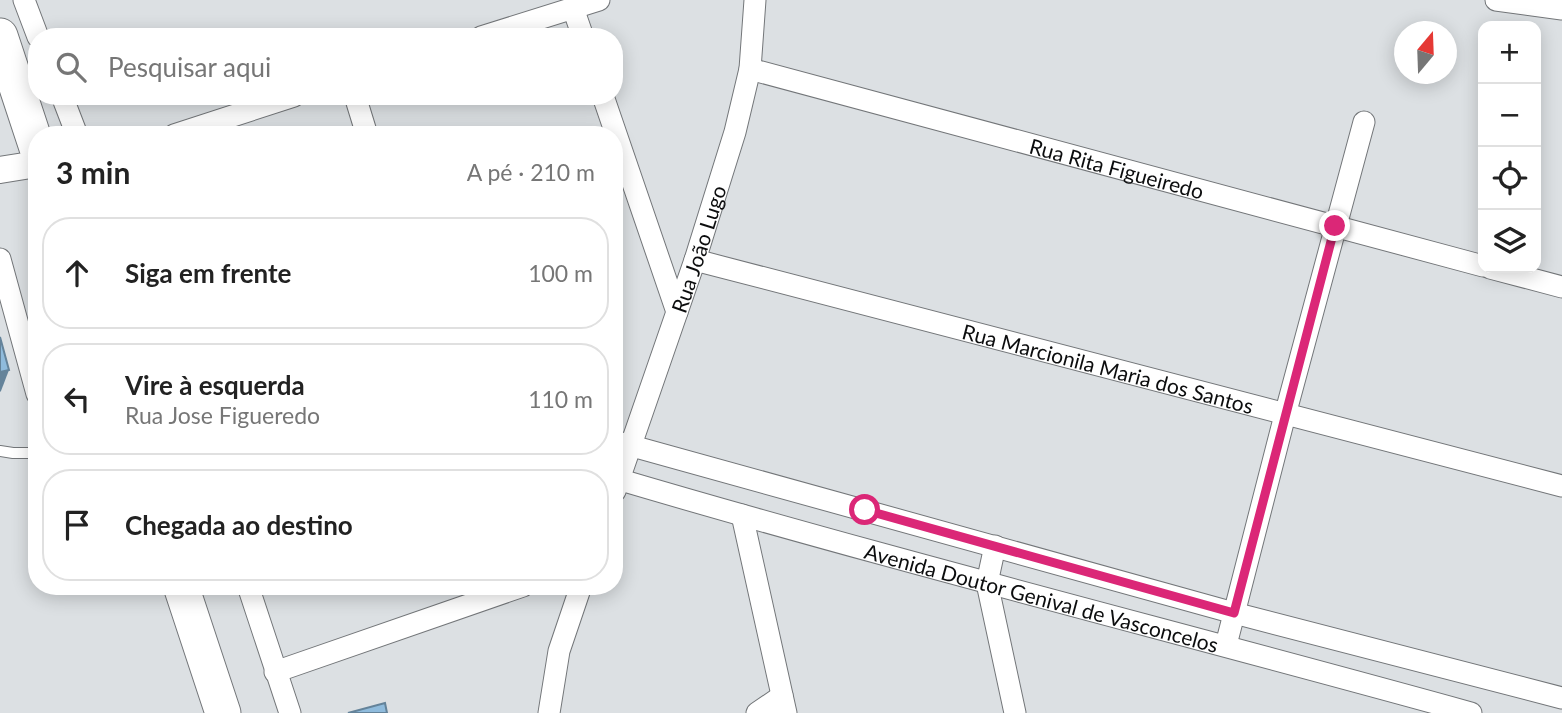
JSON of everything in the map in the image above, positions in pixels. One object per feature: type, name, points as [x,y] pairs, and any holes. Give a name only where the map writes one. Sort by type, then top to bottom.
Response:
[{"type":"highway","points":[[0,37],[30,126]]},
{"type":"highway","points":[[184,595],[223,713]]},
{"type":"street","points":[[24,0],[35,28]]},
{"type":"street","points":[[510,28],[599,0]]},
{"type":"street","name":"Rua João Lugo","points":[[623,442],[677,312],[724,170],[750,69],[755,0]]},
{"type":"street","points":[[1496,0],[1557,5]]},
{"type":"street","points":[[573,8],[580,28]]},
{"type":"street","name":"Rua Rita Figueiredo","points":[[750,69],[1478,265]]},
{"type":"street","points":[[65,105],[74,126]]},
{"type":"street","points":[[202,126],[266,105]]},
{"type":"street","points":[[358,105],[365,126]]},
{"type":"street","points":[[606,105],[613,126]]},
{"type":"street","points":[[1226,645],[1284,415],[1364,122]]},
{"type":"street","points":[[623,154],[677,312]]},
{"type":"street","points":[[0,170],[28,165]]},
{"type":"street","points":[[0,259],[28,361]]},
{"type":"street","name":"Rua Marcionila Maria dos Santos","points":[[695,260],[1562,486]]},
{"type":"street","points":[[1509,273],[1562,287]]},
{"type":"street","name":"Avenida Doutor Genival de Vasconcelos","points":[[623,444],[1234,613],[1562,698]]},
{"type":"street","name":"Avenida Doutor Genival de Vasconcelos","points":[[623,485],[1471,713]]},
{"type":"street","points":[[742,515],[784,705],[757,713]]},
{"type":"street","points":[[995,546],[987,583],[1015,713]]},
{"type":"street","points":[[251,595],[290,713]]},
{"type":"street","points":[[275,672],[497,595]]},
{"type":"street","points":[[549,713],[559,651],[578,595]]},
{"type":"lane","points":[[0,451],[28,453]]},
{"type":"building","points":[[0,337],[9,370],[0,372]]},
{"type":"building","points":[[385,703],[387,713],[348,713]]},
{"type":"route","points":[[865,510],[1234,613],[1335,226]]}]
